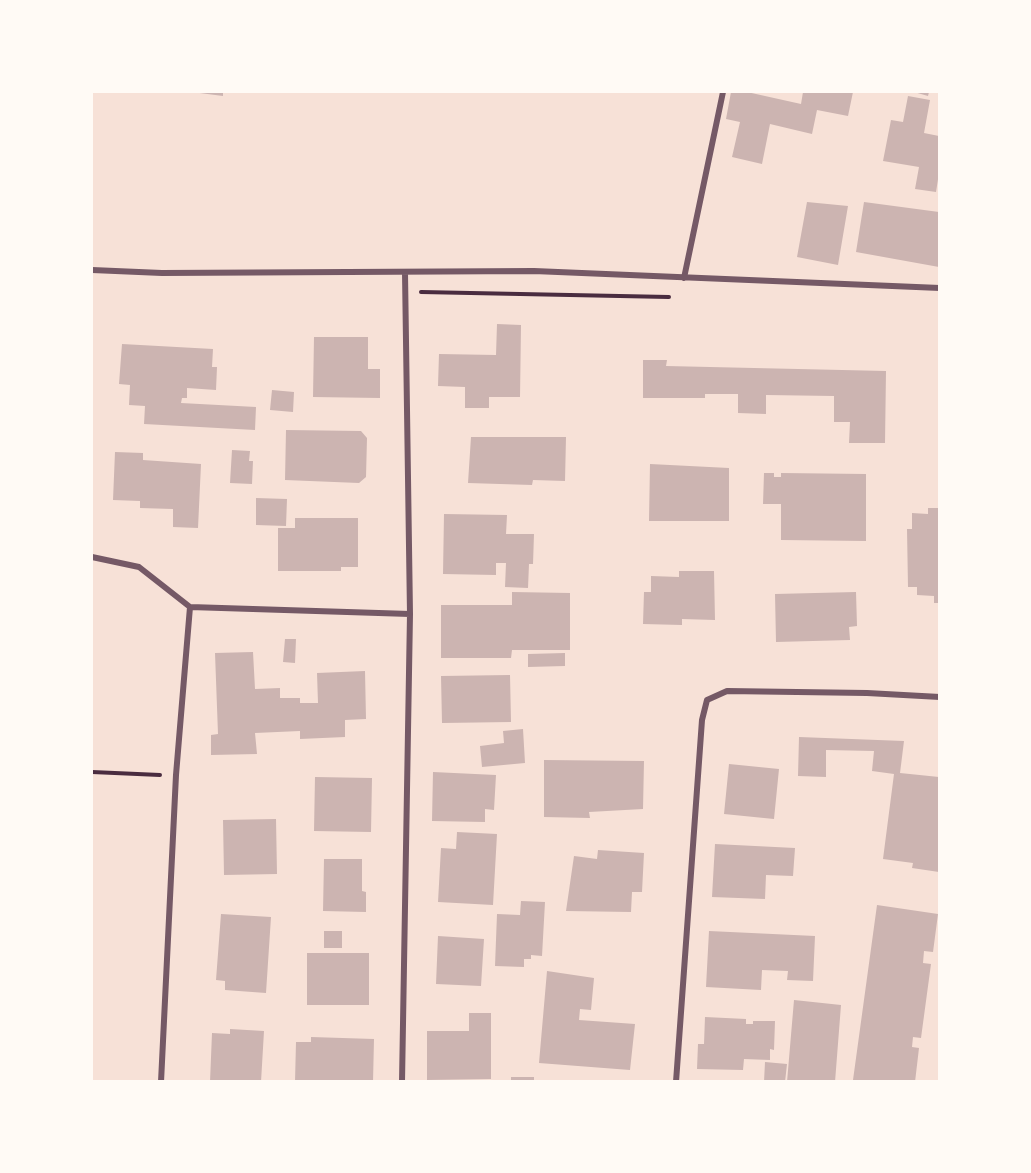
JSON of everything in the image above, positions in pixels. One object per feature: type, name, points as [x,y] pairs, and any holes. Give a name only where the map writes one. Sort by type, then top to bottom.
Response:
[{"type":"street","points":[[684,278],[723,92]]},
{"type":"street","points":[[92,270],[162,273],[534,271],[939,288]]},
{"type":"street","points":[[402,1082],[410,614],[405,273]]},
{"type":"street","points":[[92,557],[139,567],[190,607],[410,614]]},
{"type":"street","points":[[161,1082],[176,776],[190,607]]},
{"type":"street","points":[[676,1082],[702,720],[707,700],[727,691],[867,693],[939,697]]},
{"type":"path","points":[[406,292],[679,297]]},
{"type":"path","points":[[92,772],[176,776]]},
{"type":"building","points":[[192,92],[223,92],[223,96]]},
{"type":"building","points":[[731,92],[747,92],[801,104],[803,92],[853,92],[848,116],[817,110],[812,134],[770,124],[762,164],[732,157],[740,122],[726,119]]},
{"type":"building","points":[[914,92],[929,92],[928,96]]},
{"type":"building","points":[[908,96],[930,100],[924,133],[939,136],[939,173],[936,192],[915,189],[919,167],[883,161],[891,120],[903,122]]},
{"type":"building","points":[[807,202],[848,206],[838,265],[797,257]]},
{"type":"building","points":[[864,202],[939,212],[939,267],[856,252]]},
{"type":"building","points":[[497,324],[521,325],[520,397],[489,397],[489,408],[465,408],[465,387],[438,386],[439,354],[496,355]]},
{"type":"building","points":[[314,337],[368,337],[368,369],[380,369],[380,398],[313,397]]},
{"type":"building","points":[[122,344],[213,349],[212,367],[217,367],[216,390],[187,388],[187,398],[182,398],[181,403],[256,407],[255,430],[144,424],[145,406],[129,405],[130,385],[119,384]]},
{"type":"building","points":[[643,360],[667,360],[666,366],[886,371],[885,443],[849,443],[850,422],[834,422],[834,396],[766,395],[766,414],[738,413],[738,394],[705,394],[705,398],[643,398]]},
{"type":"building","points":[[272,390],[294,392],[293,412],[270,410]]},
{"type":"building","points":[[286,430],[361,431],[367,438],[366,477],[359,483],[285,480]]},
{"type":"building","points":[[471,437],[566,437],[565,481],[533,480],[532,485],[468,483]]},
{"type":"building","points":[[232,450],[250,451],[249,461],[253,461],[252,484],[230,483]]},
{"type":"building","points":[[115,452],[143,453],[143,460],[201,464],[198,528],[173,527],[173,509],[140,508],[140,501],[113,500]]},
{"type":"building","points":[[650,464],[729,468],[729,521],[649,521]]},
{"type":"building","points":[[764,473],[774,473],[774,477],[781,477],[781,473],[866,474],[866,541],[781,540],[781,504],[763,504]]},
{"type":"building","points":[[256,498],[287,499],[286,526],[256,525]]},
{"type":"building","points":[[928,508],[939,508],[939,603],[934,603],[934,596],[917,595],[917,587],[908,587],[907,529],[912,529],[912,513],[928,514]]},
{"type":"building","points":[[444,514],[507,515],[506,534],[534,534],[533,564],[529,564],[528,588],[505,587],[506,563],[496,563],[496,575],[443,574]]},
{"type":"building","points":[[295,518],[358,518],[358,567],[341,567],[341,571],[278,571],[278,528],[295,528]]},
{"type":"building","points":[[679,571],[714,571],[715,620],[682,619],[682,625],[643,624],[644,592],[651,592],[651,576],[679,577]]},
{"type":"building","points":[[512,592],[570,593],[570,650],[512,650],[511,658],[441,658],[441,605],[512,605]]},
{"type":"building","points":[[856,592],[857,626],[849,627],[850,640],[776,642],[775,594]]},
{"type":"building","points":[[285,639],[296,639],[295,663],[283,662]]},
{"type":"building","points":[[253,652],[255,689],[280,688],[280,698],[300,698],[300,703],[318,703],[317,673],[365,671],[366,719],[345,720],[345,737],[300,739],[300,731],[255,733],[257,754],[211,755],[211,735],[218,734],[215,653]]},
{"type":"building","points":[[565,653],[565,666],[528,667],[528,654]]},
{"type":"building","points":[[510,675],[511,722],[442,723],[441,676]]},
{"type":"building","points":[[523,729],[525,763],[482,767],[480,746],[504,743],[503,731]]},
{"type":"building","points":[[799,737],[904,741],[900,773],[939,777],[939,872],[912,868],[913,863],[883,859],[894,774],[872,771],[874,751],[826,750],[826,777],[798,776]]},
{"type":"building","points":[[544,760],[644,761],[643,809],[589,812],[590,818],[544,817]]},
{"type":"building","points":[[729,764],[779,769],[774,819],[724,814]]},
{"type":"building","points":[[433,772],[496,775],[494,810],[485,809],[485,822],[432,821]]},
{"type":"building","points":[[315,777],[372,778],[371,832],[314,831]]},
{"type":"building","points":[[276,819],[277,874],[224,875],[223,820]]},
{"type":"building","points":[[457,832],[497,834],[493,905],[438,902],[441,848],[456,849]]},
{"type":"building","points":[[715,844],[795,848],[793,876],[766,875],[765,899],[712,897]]},
{"type":"building","points":[[598,850],[644,853],[642,892],[632,892],[631,912],[566,911],[574,856],[597,859]]},
{"type":"building","points":[[324,859],[362,859],[362,891],[366,892],[366,912],[323,911]]},
{"type":"building","points":[[521,901],[545,902],[542,956],[531,955],[531,959],[524,959],[524,967],[495,966],[497,914],[520,915]]},
{"type":"building","points":[[877,905],[938,914],[933,952],[924,951],[923,963],[931,964],[921,1038],[913,1037],[912,1047],[919,1048],[915,1082],[853,1080]]},
{"type":"building","points":[[221,914],[271,917],[266,993],[225,990],[225,981],[216,980]]},
{"type":"building","points":[[324,931],[342,931],[342,948],[324,948]]},
{"type":"building","points":[[709,931],[815,936],[813,981],[787,980],[788,971],[762,970],[761,990],[706,987]]},
{"type":"building","points":[[438,936],[484,939],[481,986],[436,984]]},
{"type":"building","points":[[307,953],[369,953],[369,1005],[307,1005]]},
{"type":"building","points":[[547,971],[594,978],[591,1010],[580,1009],[579,1020],[635,1024],[630,1070],[539,1063]]},
{"type":"building","points":[[794,1000],[841,1005],[835,1082],[787,1082]]},
{"type":"building","points":[[469,1013],[491,1013],[491,1079],[427,1080],[427,1031],[469,1031]]},
{"type":"building","points":[[705,1017],[746,1019],[746,1024],[753,1024],[753,1021],[775,1021],[774,1050],[770,1049],[770,1060],[744,1059],[743,1070],[697,1069],[698,1044],[704,1044]]},
{"type":"building","points":[[230,1029],[264,1031],[261,1082],[210,1082],[212,1033],[230,1034]]},
{"type":"building","points":[[311,1037],[374,1039],[373,1082],[295,1082],[296,1042],[311,1042]]},
{"type":"building","points":[[765,1062],[787,1064],[785,1082],[764,1082]]},
{"type":"building","points":[[511,1077],[534,1077],[534,1082],[511,1082]]}]
